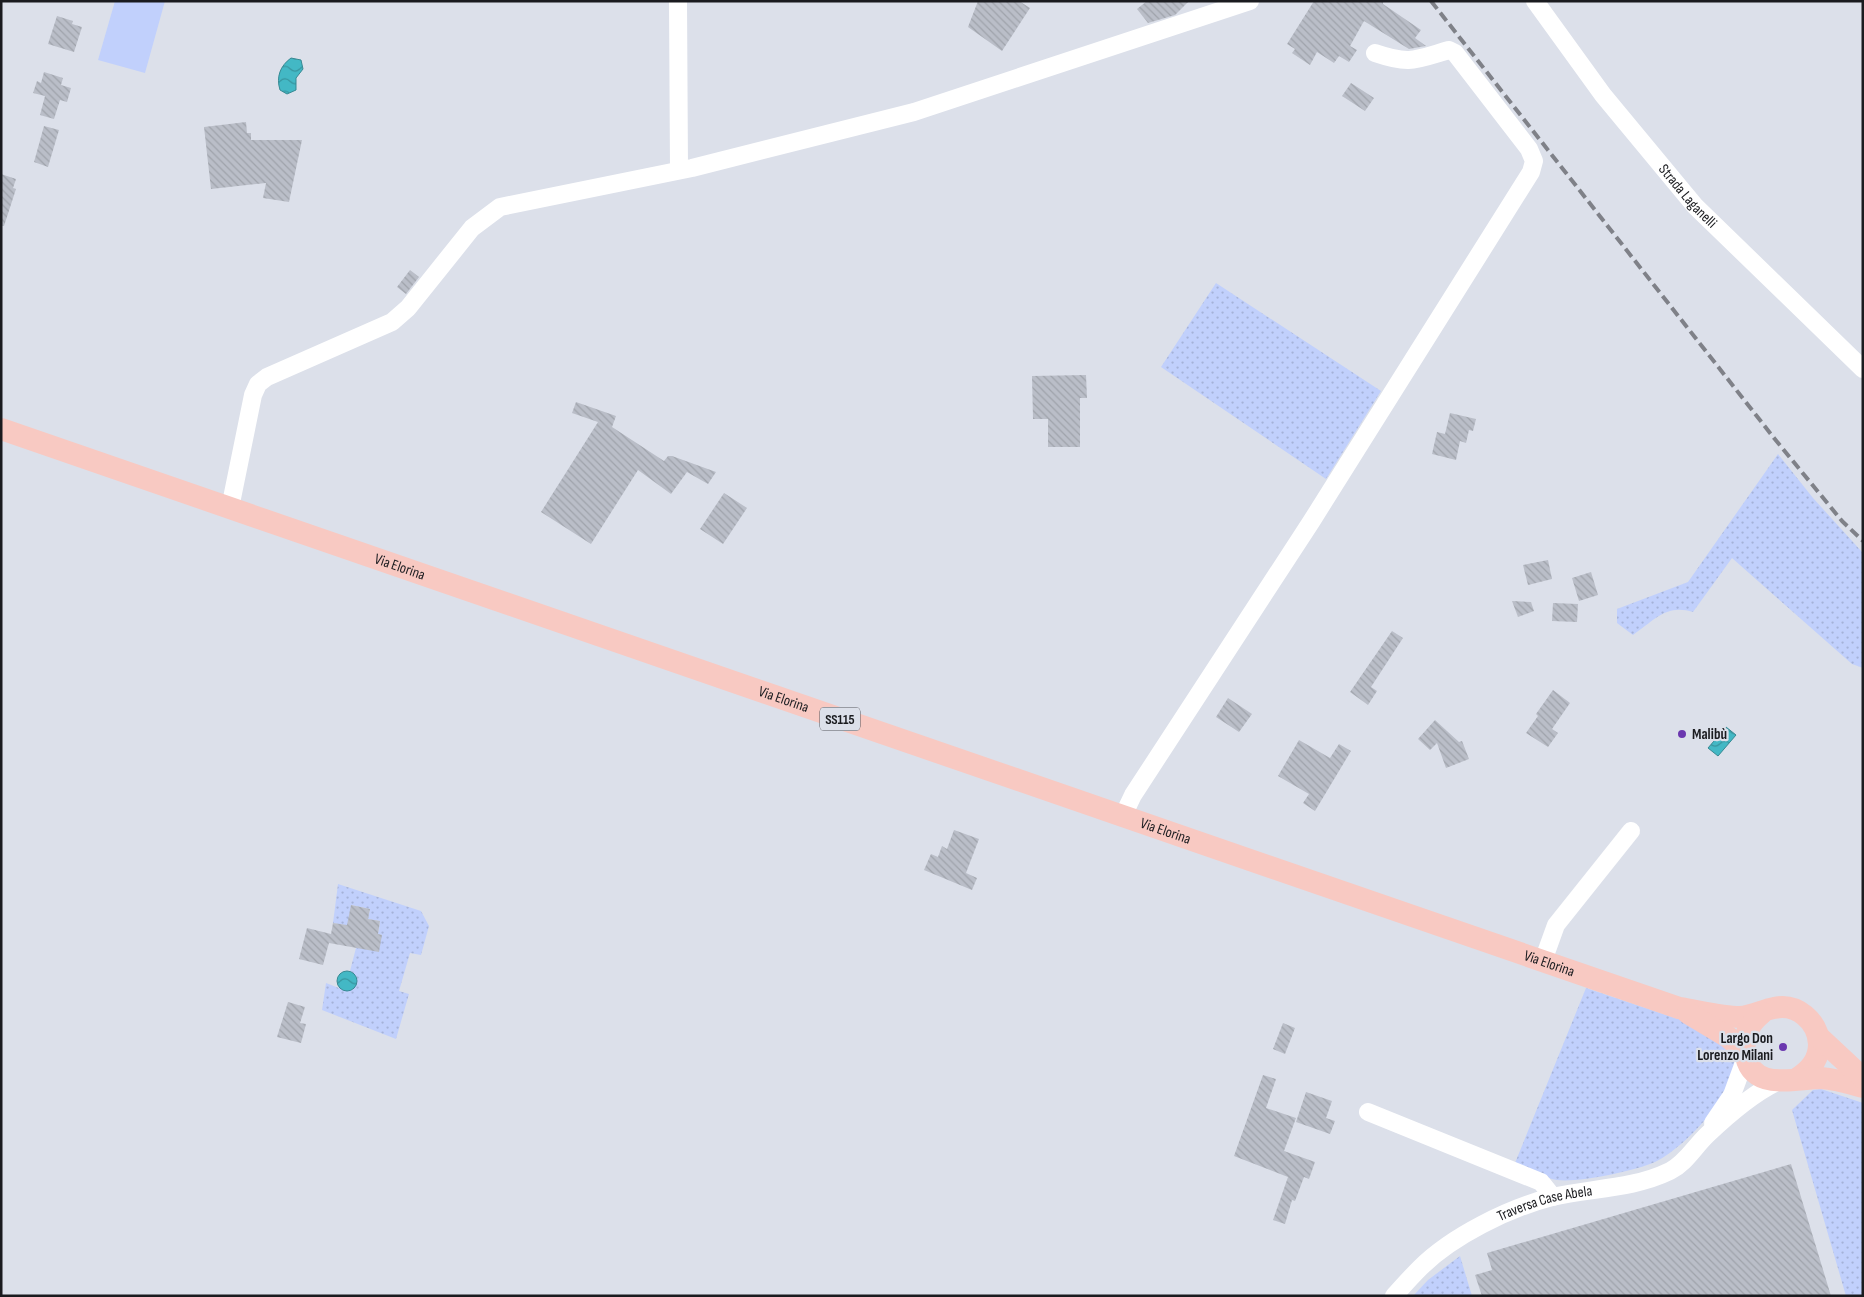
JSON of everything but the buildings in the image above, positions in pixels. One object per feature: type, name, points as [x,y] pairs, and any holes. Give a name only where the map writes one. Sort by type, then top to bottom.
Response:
[{"type":"main road","name":"Via Elorina","points":[[1,430],[1679,1008]]},
{"type":"main road","points":[[1679,1008],[1741,1017],[1762,1013],[1772,1008],[1785,1007],[1796,1010],[1810,1021],[1819,1037],[1863,1078]]},
{"type":"main road","points":[[1679,1008],[1728,1037],[1746,1054],[1758,1074],[1787,1080],[1834,1079],[1863,1087]]},
{"type":"main road","points":[[1746,1054],[1744,1041],[1747,1030],[1762,1013]]},
{"type":"main road","points":[[1787,1080],[1808,1071],[1816,1061],[1819,1037]]},
{"type":"street","points":[[678,1],[679,170]]},
{"type":"street","points":[[230,508],[253,395],[258,384],[267,377],[392,322],[414,301],[472,228],[500,207],[679,170],[914,112],[1250,1]]},
{"type":"street","name":"Strada Laganelli","points":[[1535,1],[1602,95],[1695,206],[1863,369]]},
{"type":"street","points":[[1123,816],[1133,795],[1311,522],[1531,172],[1534,161],[1529,149],[1455,53],[1449,50],[1427,58],[1398,61],[1375,53]]},
{"type":"street","points":[[1543,961],[1556,925],[1631,831]]},
{"type":"street","points":[[1707,1135],[1732,1095],[1746,1054]]},
{"type":"street","points":[[1707,1135],[1761,1090],[1787,1080]]},
{"type":"street","points":[[1368,1112],[1541,1182],[1553,1197]]},
{"type":"street","name":"Traversa Case Abela","points":[[1394,1296],[1421,1266],[1457,1239],[1502,1215],[1553,1197],[1640,1183],[1657,1177],[1673,1170],[1688,1157],[1707,1135]]},
{"type":"shaded area","points":[[115,1],[165,1],[145,73],[98,60]]},
{"type":"shaded area","points":[[1216,283],[1381,391],[1326,479],[1161,367]]},
{"type":"shaded area","points":[[1778,454],[1813,498],[1863,553],[1863,668],[1852,664],[1732,558],[1693,612],[1675,610],[1668,612],[1633,635],[1617,623],[1617,609],[1688,582]]},
{"type":"shaded area","points":[[338,884],[421,911],[429,926],[421,955],[410,953],[399,991],[409,994],[396,1039],[322,1010],[326,983],[344,990],[355,975],[350,971],[356,948],[382,935],[378,934],[380,921],[368,919],[370,909],[351,905],[350,926],[333,923]]},
{"type":"shaded area","points":[[1586,988],[1684,1021],[1731,1049],[1734,1068],[1730,1081],[1714,1108],[1691,1135],[1666,1156],[1655,1162],[1621,1172],[1578,1180],[1557,1180],[1515,1163]]},
{"type":"shaded area","points":[[1821,1089],[1863,1103],[1863,1296],[1846,1296],[1792,1110],[1813,1090]]},
{"type":"shaded area","points":[[1460,1256],[1472,1296],[1413,1296],[1428,1280]]},
{"type":"water","points":[[291,58],[301,60],[303,69],[296,78],[296,90],[287,94],[280,90],[279,76],[284,65]]},
{"type":"water","points":[[1726,727],[1736,735],[1718,756],[1708,748]]},
{"type":"water","points":[[347,971],[354,974],[357,981],[354,988],[347,991],[340,988],[337,981],[340,974]]},
{"type":"railway","points":[[1431,1],[1774,438],[1842,521],[1863,541]]},
{"type":"place","name":"Malibù","points":[[1682,734]]},
{"type":"place","name":"Largo Don Lorenzo Milani","points":[[1783,1047]]}]
